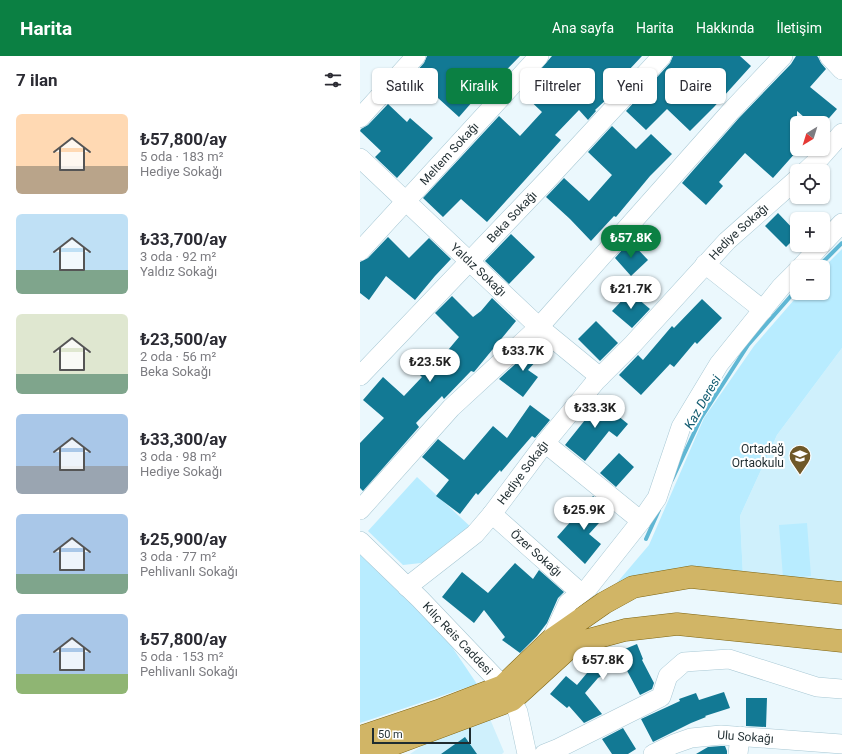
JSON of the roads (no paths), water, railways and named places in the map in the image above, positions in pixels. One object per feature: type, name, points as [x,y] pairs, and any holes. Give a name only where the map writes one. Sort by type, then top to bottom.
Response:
[{"type":"main road","points":[[360,738],[438,711],[508,693],[551,640],[604,603],[633,588],[691,577],[842,593]]},
{"type":"main road","points":[[367,754],[508,693],[570,647],[588,640],[625,630],[677,624],[842,641]]},
{"type":"street","points":[[360,118],[416,56]]},
{"type":"street","name":"Meltem Sokağı","points":[[360,251],[540,56]]},
{"type":"street","name":"Beka Sokağı","points":[[360,376],[549,178],[662,56]]},
{"type":"street","points":[[360,510],[451,408],[539,327],[731,111],[783,56]]},
{"type":"street","points":[[829,56],[842,70]]},
{"type":"street","points":[[814,164],[842,133]]},
{"type":"street","name":"Yaldız Sokağı","points":[[360,158],[539,327],[600,377]]},
{"type":"street","name":"Hediye Sokağı","points":[[407,587],[475,534],[492,514],[545,443],[600,377],[633,344],[727,241],[790,185]]},
{"type":"street","points":[[830,236],[842,223]]},
{"type":"street","points":[[807,260],[815,252]]},
{"type":"street","points":[[705,264],[763,310]]},
{"type":"street","points":[[551,640],[568,603],[588,588],[641,521],[657,498],[682,427],[719,364],[790,279]]},
{"type":"street","points":[[545,443],[641,521]]},
{"type":"street","name":"Özer Sokağı","points":[[492,514],[581,593]]},
{"type":"street","name":"Kılıç Reis Caddesi","points":[[360,541],[407,587],[508,693],[518,712],[527,754]]},
{"type":"street","points":[[544,754],[661,697],[668,676],[684,662],[729,660],[817,687],[842,688]]},
{"type":"street","name":"Ulu Sokağı","points":[[653,754],[691,738],[721,735],[739,745],[842,744]]},
{"type":"waterway","name":"Kaz Deresi","points":[[825,260],[842,243]]},
{"type":"waterway","name":"Kaz Deresi","points":[[672,480],[701,418],[748,345],[790,297]]},
{"type":"waterway","name":"Kaz Deresi","points":[[646,539],[659,510]]},
{"type":"place","name":"Ortadağ Ortaokulu","points":[[800,476]]}]
